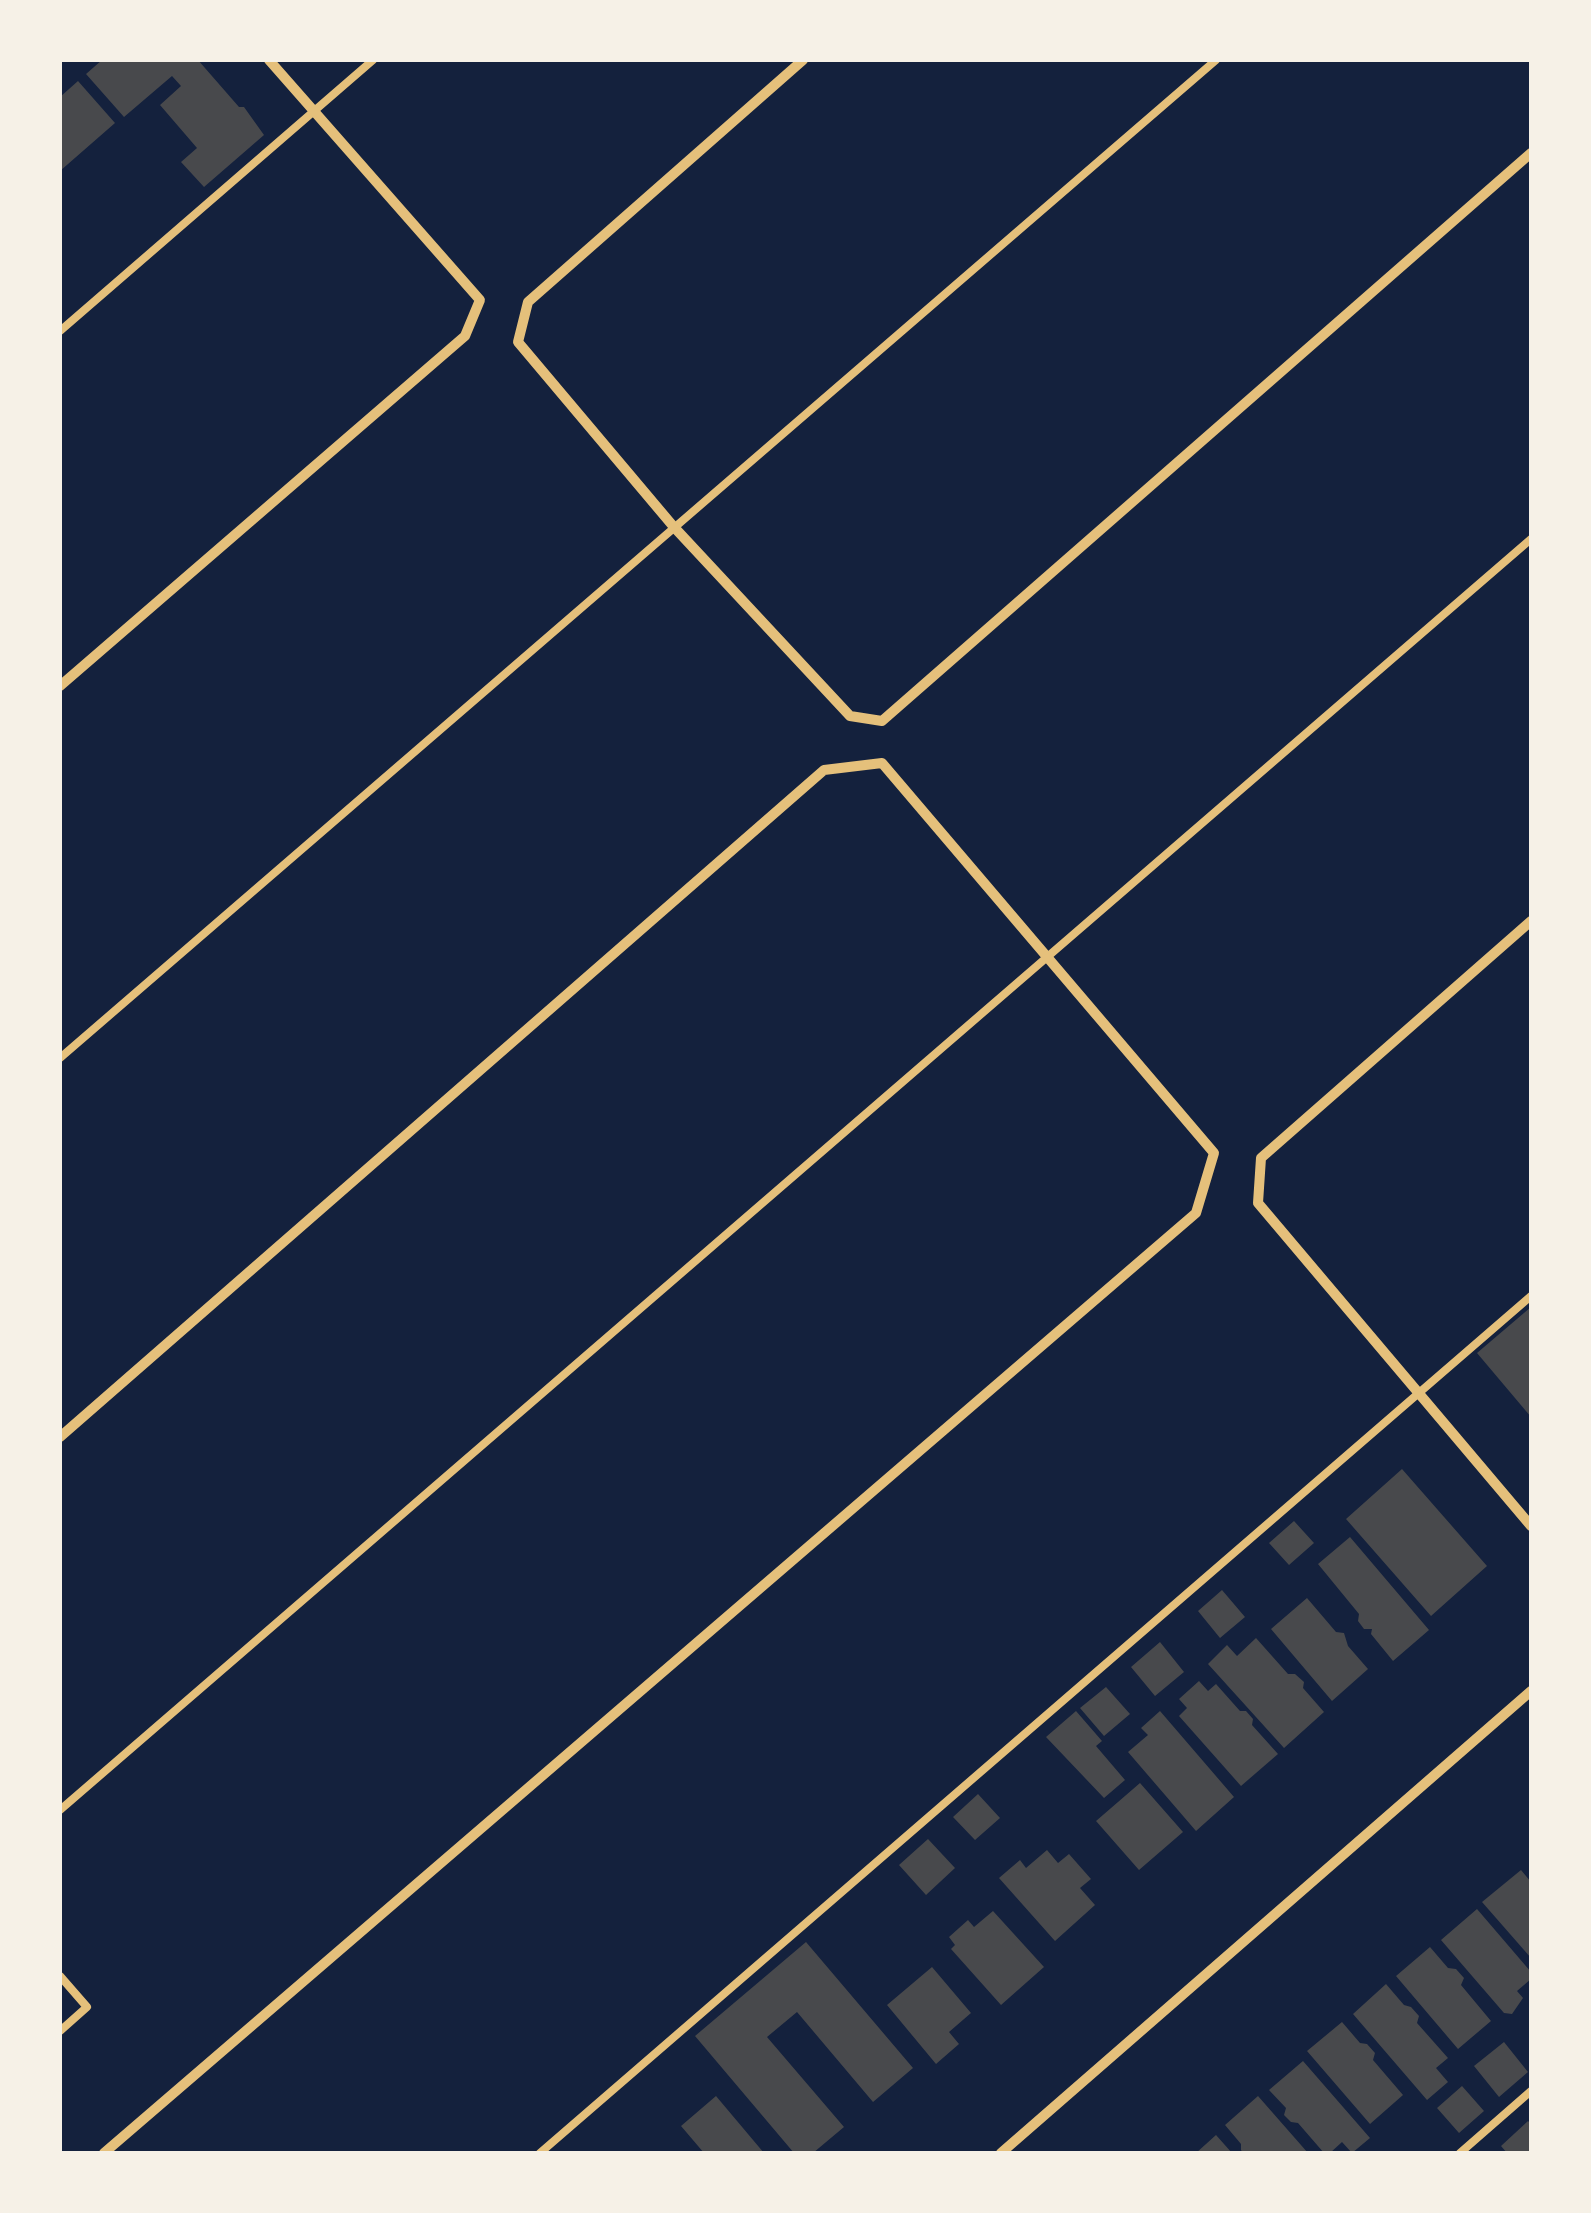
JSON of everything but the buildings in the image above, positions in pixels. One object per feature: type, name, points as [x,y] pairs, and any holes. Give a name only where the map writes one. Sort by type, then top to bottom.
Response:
[{"type":"street","points":[[60,686],[465,336],[480,300],[269,60]]},
{"type":"street","points":[[803,60],[528,302],[518,342],[673,526],[850,716],[882,721],[1531,153]]},
{"type":"street","points":[[60,1437],[824,770],[882,763],[1214,1153],[1196,1213],[104,2153]]},
{"type":"street","points":[[1531,922],[1261,1158],[1258,1203],[1531,1526]]},
{"type":"street","points":[[1001,2153],[1531,1691]]},
{"type":"lane","points":[[60,331],[373,60]]},
{"type":"lane","points":[[60,1058],[1216,60]]},
{"type":"lane","points":[[60,1810],[1531,539]]},
{"type":"lane","points":[[540,2153],[1531,1296]]},
{"type":"lane","points":[[60,1976],[88,2007],[60,2031]]},
{"type":"lane","points":[[1460,2153],[1531,2091]]}]
